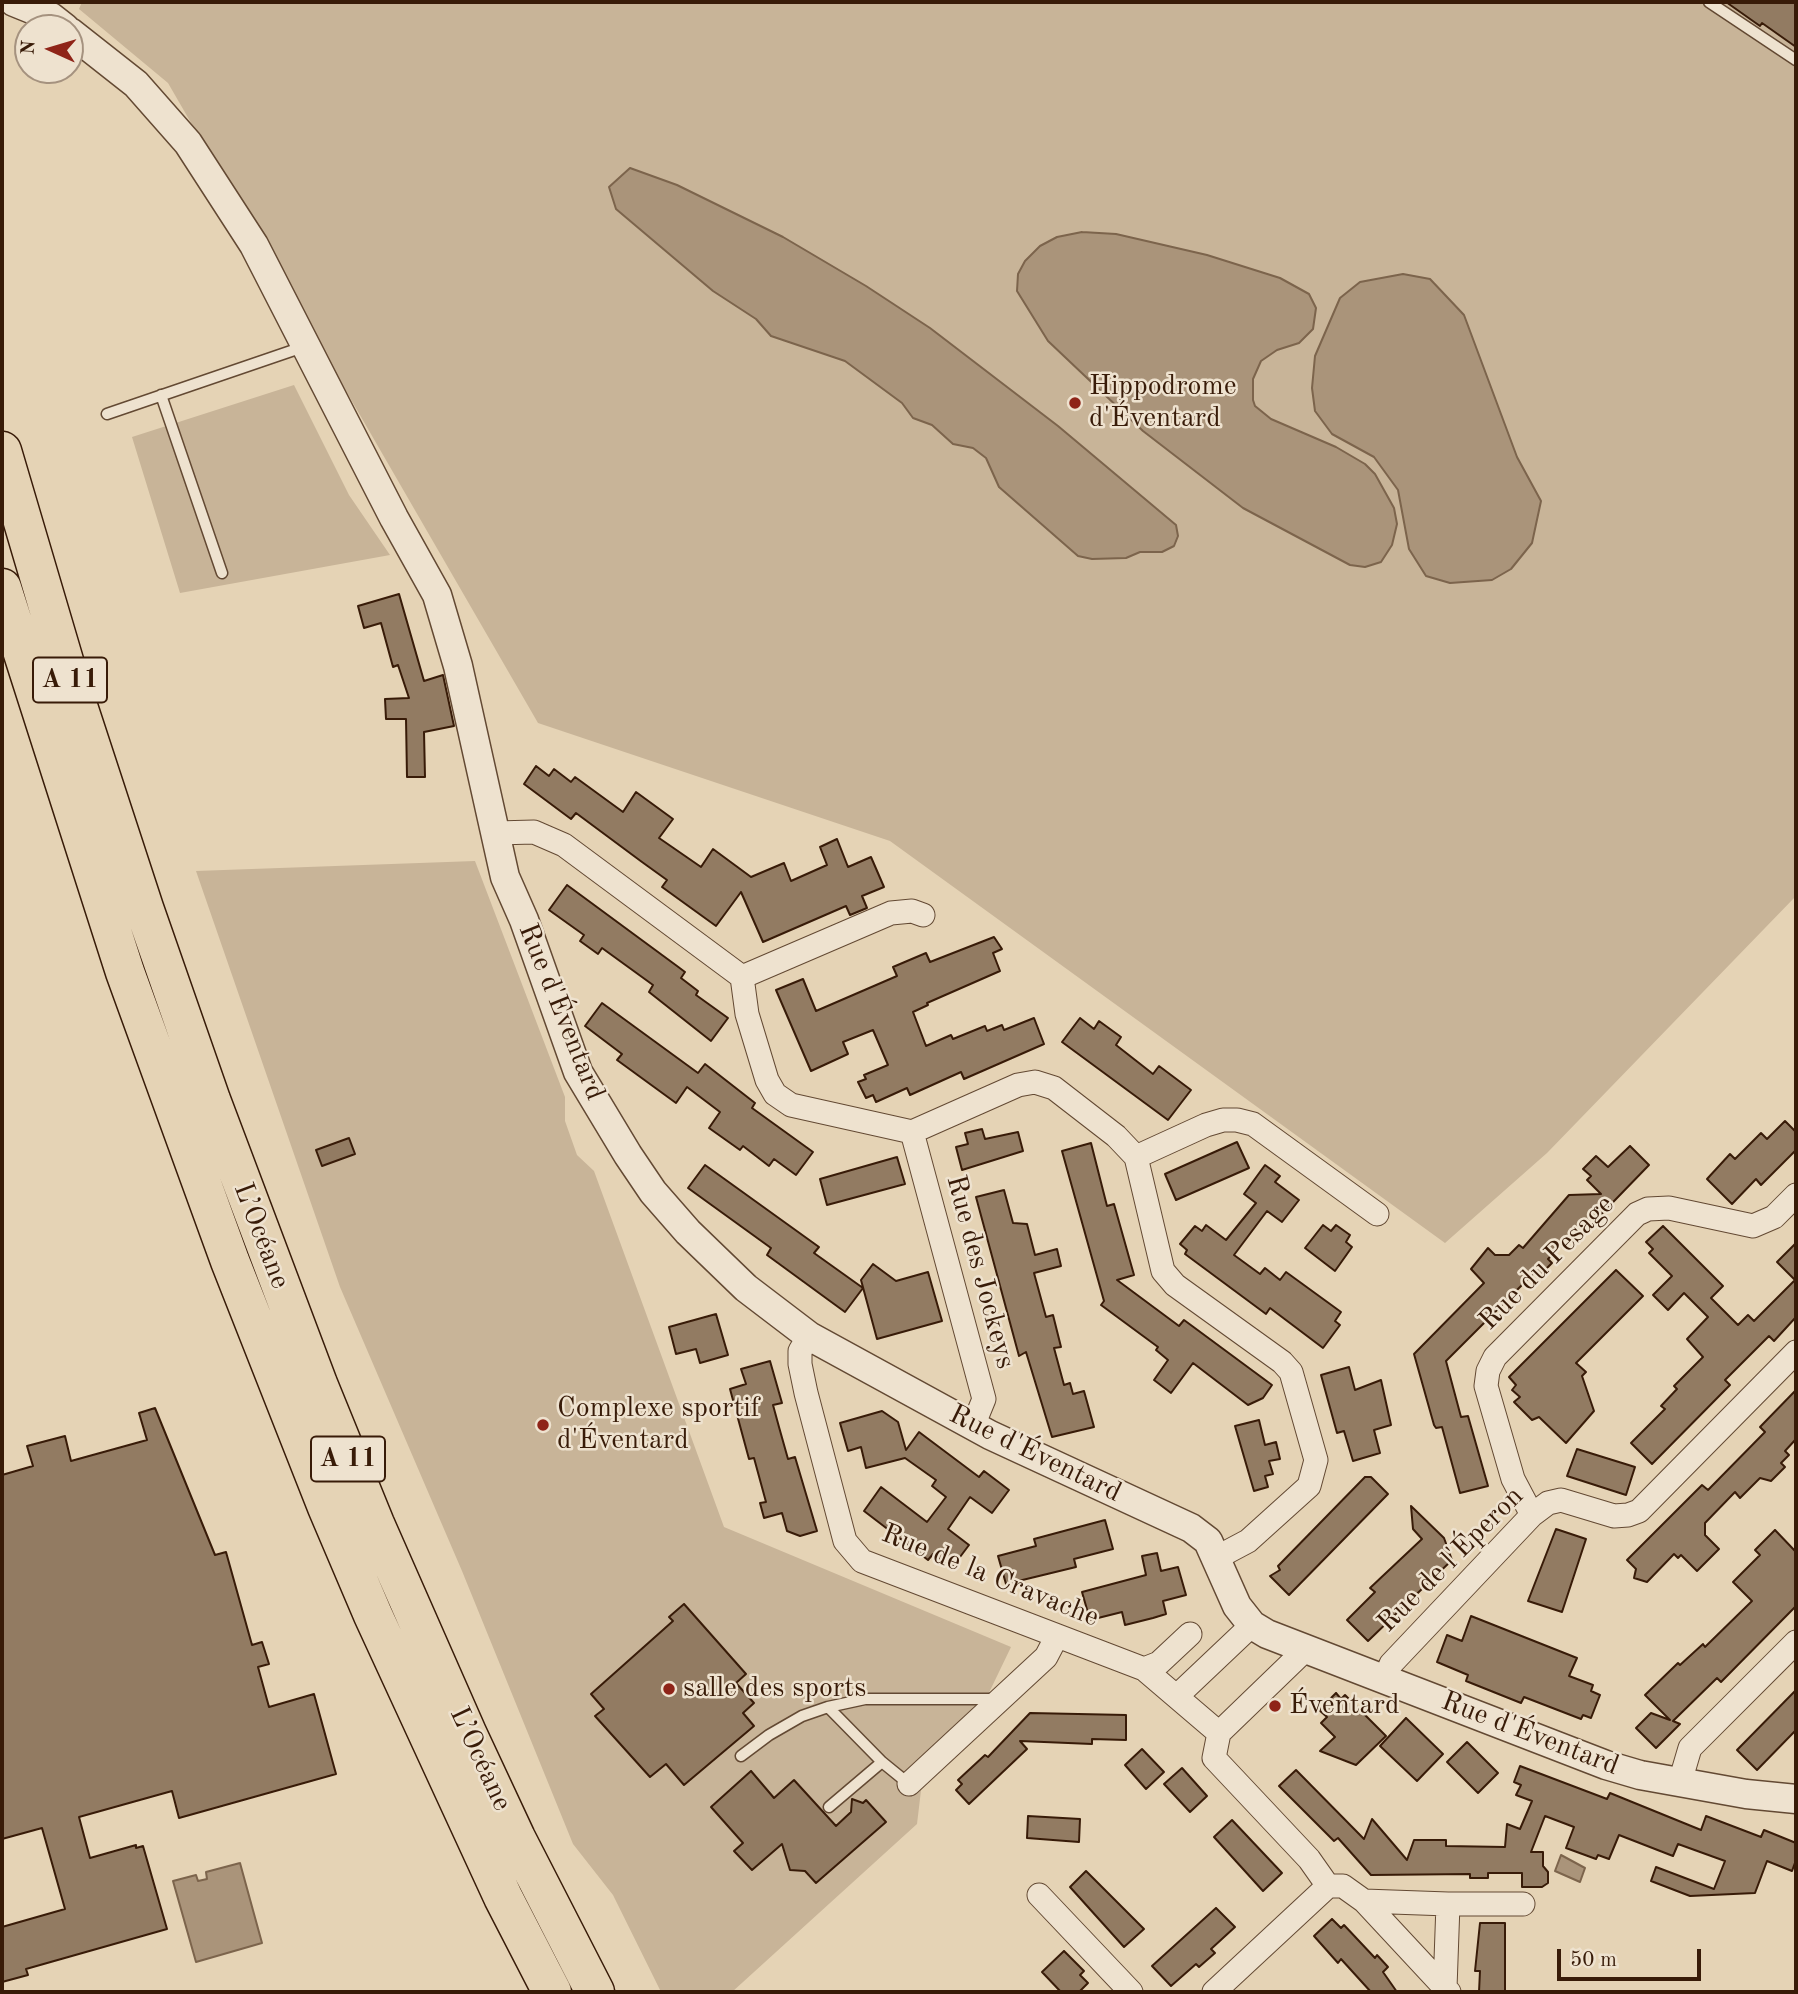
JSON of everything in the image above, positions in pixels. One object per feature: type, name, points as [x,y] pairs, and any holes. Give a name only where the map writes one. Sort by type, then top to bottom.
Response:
[{"type":"highway","name":"L’Océane","points":[[2,451],[72,688],[144,908],[211,1100],[313,1371],[375,1524],[457,1710],[516,1838],[595,1992]]},
{"type":"highway","name":"L’Océane","points":[[2,588],[147,1034],[281,1391],[327,1507],[410,1697],[503,1897],[552,1992]]},
{"type":"street","name":"Rue d'Éventard","points":[[14,2],[45,14]]},
{"type":"street","name":"Rue d'Éventard","points":[[84,40],[135,84],[188,143],[254,245],[437,595],[458,666],[505,877],[524,920],[578,1072],[604,1119],[653,1192],[688,1233],[746,1288],[809,1336],[973,1426],[1191,1528],[1208,1541],[1237,1606],[1252,1625],[1305,1650],[1606,1765],[1745,1794],[1796,1799]]},
{"type":"street","points":[[496,833],[534,832],[564,845],[742,977],[747,1014],[767,1080],[775,1094],[791,1105],[912,1132],[1018,1085],[1035,1082],[1054,1088],[1116,1136],[1136,1157],[1163,1271],[1175,1285],[1292,1372],[1316,1460],[1309,1486],[1248,1541],[1216,1558]]},
{"type":"street","points":[[742,977],[891,913],[912,911],[923,915]]},
{"type":"street","points":[[1136,1157],[1206,1125],[1223,1120],[1237,1120],[1253,1124],[1377,1214]]},
{"type":"street","name":"Rue des Jockeys","points":[[912,1132],[984,1399],[973,1426]]},
{"type":"street","name":"Rue du Pesage","points":[[1532,1515],[1513,1479],[1486,1386],[1488,1370],[1495,1357],[1637,1214],[1648,1209],[1669,1208],[1754,1226],[1774,1217],[1796,1195]]},
{"type":"street","name":"Rue de la Cravache","points":[[809,1336],[800,1351],[800,1364],[845,1541],[862,1561],[1144,1669],[1219,1733]]},
{"type":"street","name":"Rue de l'Éperon","points":[[1385,1679],[1391,1664],[1532,1515],[1548,1503],[1560,1500],[1614,1516],[1639,1511],[1796,1352]]},
{"type":"street","points":[[1177,1696],[1252,1625]]},
{"type":"street","points":[[1144,1669],[1159,1663],[1190,1633]]},
{"type":"street","points":[[909,1784],[1046,1657],[1057,1636]]},
{"type":"street","points":[[1680,1782],[1690,1748],[1796,1642]]},
{"type":"street","points":[[1305,1650],[1219,1733],[1214,1758],[1309,1858],[1328,1886]]},
{"type":"street","points":[[1214,1992],[1328,1886],[1343,1886],[1364,1901],[1447,1990]]},
{"type":"street","points":[[1040,1895],[1131,1992]]},
{"type":"street","points":[[1364,1901],[1523,1904]]},
{"type":"street","points":[[1447,1990],[1448,1904]]},
{"type":"lane","points":[[1709,2],[1796,60]]},
{"type":"lane","points":[[107,414],[305,346]]},
{"type":"lane","points":[[161,395],[222,573]]},
{"type":"lane","points":[[741,1756],[769,1735],[802,1716],[828,1707],[865,1699],[1000,1699]]},
{"type":"lane","points":[[828,1707],[882,1762],[909,1784]]},
{"type":"lane","points":[[830,1808],[882,1762]]},
{"type":"shaded area","name":"Hippodrome d'Éventard","points":[[82,2],[1796,2],[1796,896],[1547,1153],[1445,1243],[890,841],[538,723],[168,83],[79,9]]},
{"type":"shaded area","points":[[630,168],[677,185],[783,237],[930,328],[1058,426],[1176,525],[1178,536],[1174,546],[1162,552],[1140,552],[1126,558],[1092,559],[1078,556],[999,487],[986,458],[973,448],[953,444],[932,425],[913,418],[902,403],[845,361],[771,336],[756,319],[713,291],[616,209],[609,187]]},
{"type":"shaded area","points":[[1082,232],[1116,234],[1207,255],[1280,278],[1309,294],[1316,308],[1313,329],[1299,343],[1277,350],[1261,361],[1253,379],[1253,400],[1255,406],[1271,419],[1336,447],[1365,464],[1375,474],[1394,508],[1397,524],[1392,545],[1381,562],[1365,567],[1350,565],[1243,508],[1143,431],[1048,341],[1017,291],[1018,274],[1025,261],[1040,246],[1057,237]]},
{"type":"shaded area","points":[[1403,274],[1430,279],[1464,315],[1517,457],[1541,501],[1532,543],[1511,569],[1492,580],[1450,583],[1426,576],[1409,549],[1398,490],[1374,457],[1332,434],[1315,411],[1312,388],[1315,356],[1340,298],[1360,282]]},
{"type":"shaded area","points":[[294,385],[349,495],[390,555],[180,593],[132,437]]},
{"type":"shaded area","name":"Complexe sportif d'Éventard","points":[[475,861],[565,1097],[565,1121],[577,1155],[594,1171],[724,1527],[1011,1647],[985,1701],[922,1782],[917,1824],[732,1992],[661,1992],[613,1895],[573,1844],[462,1571],[340,1287],[196,871]]},
{"type":"shaded area","points":[[1561,1855],[1585,1868],[1580,1882],[1555,1871]]},
{"type":"shaded area","points":[[240,1863],[262,1943],[196,1962],[173,1881],[196,1875],[198,1881],[207,1879],[206,1872]]},
{"type":"building","points":[[1726,2],[1796,2],[1796,47],[1762,23],[1760,26]]},
{"type":"building","points":[[399,594],[424,681],[443,675],[454,726],[424,732],[425,777],[407,777],[406,719],[386,719],[385,699],[409,698],[398,665],[393,667],[381,623],[364,628],[358,606]]},
{"type":"building","points":[[536,766],[549,776],[554,769],[571,782],[575,777],[623,812],[636,792],[673,819],[659,838],[701,867],[713,849],[751,877],[784,863],[791,881],[827,865],[820,847],[837,839],[848,867],[871,857],[884,887],[862,896],[867,908],[850,915],[846,906],[763,942],[741,892],[716,926],[662,887],[667,880],[576,813],[571,819],[524,784]]},
{"type":"building","points":[[567,885],[685,972],[681,978],[698,991],[696,995],[728,1018],[711,1041],[649,992],[653,985],[602,948],[598,954],[580,941],[584,935],[549,910]]},
{"type":"building","points":[[994,937],[1002,949],[993,953],[1000,971],[927,1003],[928,1005],[913,1012],[926,1046],[951,1035],[953,1039],[985,1026],[987,1031],[1002,1025],[1004,1030],[1034,1018],[1044,1044],[964,1079],[961,1072],[910,1095],[907,1088],[876,1102],[873,1095],[866,1098],[858,1082],[866,1079],[864,1075],[888,1065],[873,1030],[843,1042],[848,1054],[811,1071],[776,990],[803,979],[816,1011],[897,976],[893,967],[926,953],[930,962]]},
{"type":"building","points":[[602,1003],[698,1073],[705,1064],[755,1103],[752,1108],[813,1152],[796,1175],[774,1159],[769,1166],[743,1146],[740,1150],[709,1128],[720,1112],[687,1087],[676,1103],[617,1060],[622,1054],[585,1026]]},
{"type":"building","points":[[1080,1018],[1094,1029],[1099,1021],[1121,1037],[1116,1045],[1153,1074],[1159,1066],[1191,1090],[1168,1120],[1062,1042]]},
{"type":"building","points":[[1785,1121],[1796,1132],[1796,1150],[1761,1185],[1756,1179],[1732,1204],[1707,1179],[1730,1154],[1735,1159],[1761,1133],[1767,1139]]},
{"type":"building","points":[[982,1129],[985,1139],[1018,1132],[1023,1151],[962,1170],[956,1147],[968,1144],[965,1133]]},
{"type":"building","points":[[349,1138],[355,1154],[322,1166],[316,1150]]},
{"type":"building","points":[[1237,1142],[1249,1168],[1176,1200],[1165,1174]]},
{"type":"building","points":[[1091,1143],[1107,1206],[1114,1204],[1134,1275],[1117,1280],[1179,1326],[1184,1320],[1272,1385],[1263,1398],[1248,1405],[1193,1363],[1171,1393],[1154,1380],[1168,1360],[1156,1350],[1158,1347],[1101,1305],[1104,1301],[1062,1151]]},
{"type":"building","points":[[1630,1146],[1649,1165],[1586,1230],[1582,1225],[1548,1259],[1552,1263],[1538,1277],[1534,1273],[1446,1361],[1461,1417],[1468,1416],[1488,1486],[1460,1493],[1442,1427],[1436,1428],[1434,1425],[1414,1354],[1484,1283],[1471,1269],[1488,1248],[1495,1255],[1509,1255],[1519,1245],[1523,1248],[1569,1195],[1601,1194],[1587,1180],[1591,1176],[1583,1169],[1596,1156],[1608,1167]]},
{"type":"building","points":[[897,1157],[905,1184],[827,1205],[820,1179]]},
{"type":"building","points":[[705,1165],[819,1247],[814,1253],[863,1288],[845,1312],[767,1255],[771,1248],[688,1188]]},
{"type":"building","points":[[1265,1165],[1280,1176],[1275,1182],[1299,1200],[1282,1222],[1267,1211],[1234,1255],[1260,1274],[1265,1268],[1280,1280],[1286,1272],[1341,1312],[1335,1321],[1340,1325],[1323,1348],[1270,1308],[1266,1314],[1185,1254],[1187,1250],[1180,1244],[1195,1226],[1202,1231],[1206,1225],[1226,1240],[1256,1203],[1244,1194]]},
{"type":"building","points":[[1004,1190],[1013,1223],[1027,1224],[1035,1255],[1057,1249],[1061,1266],[1034,1273],[1046,1317],[1053,1315],[1061,1347],[1054,1348],[1064,1385],[1070,1383],[1073,1394],[1084,1391],[1094,1427],[1052,1437],[1026,1352],[1019,1356],[976,1197]]},
{"type":"building","points":[[1323,1225],[1331,1231],[1336,1225],[1350,1235],[1346,1242],[1352,1247],[1335,1271],[1305,1248]]},
{"type":"building","points":[[1663,1226],[1723,1286],[1711,1298],[1738,1325],[1748,1315],[1754,1321],[1795,1280],[1777,1262],[1796,1243],[1796,1317],[1774,1341],[1769,1336],[1725,1380],[1730,1385],[1652,1464],[1631,1443],[1665,1409],[1661,1406],[1677,1389],[1674,1386],[1703,1357],[1687,1339],[1708,1317],[1684,1293],[1668,1310],[1653,1295],[1672,1276],[1649,1253],[1653,1249],[1646,1242]]},
{"type":"building","points":[[873,1264],[896,1281],[928,1272],[942,1321],[877,1339],[861,1280]]},
{"type":"building","points":[[1616,1270],[1643,1296],[1576,1363],[1586,1372],[1582,1376],[1594,1411],[1566,1443],[1539,1417],[1532,1420],[1514,1402],[1520,1397],[1512,1390],[1516,1385],[1509,1377]]},
{"type":"building","points":[[716,1314],[728,1355],[700,1363],[696,1349],[676,1354],[669,1327]]},
{"type":"building","points":[[770,1361],[782,1403],[773,1405],[779,1427],[788,1459],[795,1457],[817,1531],[800,1536],[787,1531],[782,1513],[764,1518],[760,1503],[766,1502],[754,1458],[749,1459],[730,1389],[746,1384],[741,1369]]},
{"type":"building","points":[[1349,1367],[1355,1390],[1381,1380],[1391,1425],[1374,1430],[1380,1453],[1353,1461],[1344,1431],[1337,1433],[1321,1375]]},
{"type":"building","points":[[1796,1390],[1796,1439],[1785,1451],[1789,1455],[1781,1463],[1785,1467],[1771,1481],[1760,1478],[1740,1498],[1735,1492],[1705,1523],[1705,1535],[1719,1549],[1697,1571],[1681,1555],[1678,1558],[1674,1554],[1647,1582],[1634,1578],[1636,1569],[1627,1560],[1702,1485],[1708,1490],[1765,1432],[1760,1427]]},
{"type":"building","points":[[155,1408],[215,1555],[226,1552],[252,1645],[262,1642],[269,1664],[258,1667],[269,1707],[314,1694],[336,1774],[179,1818],[172,1791],[79,1817],[90,1858],[136,1845],[136,1848],[143,1846],[167,1929],[26,1969],[28,1975],[2,1982],[2,1927],[65,1909],[42,1828],[2,1839],[2,1475],[33,1466],[27,1446],[65,1436],[71,1461],[147,1440],[139,1413]]},
{"type":"building","points":[[882,1411],[898,1422],[906,1450],[919,1432],[979,1477],[984,1471],[1009,1490],[992,1513],[970,1497],[948,1529],[969,1545],[954,1565],[948,1565],[933,1554],[928,1560],[864,1511],[881,1487],[927,1522],[946,1497],[932,1486],[936,1480],[905,1458],[866,1468],[861,1447],[848,1451],[840,1423]]},
{"type":"building","points":[[1259,1420],[1265,1445],[1276,1442],[1280,1459],[1269,1461],[1273,1474],[1265,1476],[1268,1487],[1254,1491],[1235,1426]]},
{"type":"building","points":[[1577,1449],[1635,1467],[1626,1495],[1567,1476]]},
{"type":"building","points":[[1365,1477],[1371,1477],[1388,1494],[1289,1595],[1270,1576],[1280,1570],[1278,1566]]},
{"type":"building","points":[[1411,1506],[1444,1538],[1452,1560],[1368,1641],[1347,1620],[1375,1592],[1370,1588],[1422,1539],[1413,1529]]},
{"type":"building","points":[[1105,1520],[1113,1549],[1074,1559],[1076,1567],[1006,1584],[998,1556],[1036,1546],[1034,1539]]},
{"type":"building","points":[[1556,1529],[1586,1539],[1562,1612],[1528,1601]]},
{"type":"building","points":[[1775,1530],[1796,1552],[1796,1606],[1721,1682],[1717,1678],[1673,1721],[1680,1724],[1656,1748],[1636,1728],[1651,1713],[1670,1720],[1645,1695],[1678,1663],[1680,1665],[1703,1644],[1705,1647],[1752,1601],[1733,1582],[1760,1555],[1755,1550]]},
{"type":"building","points":[[1157,1553],[1161,1571],[1178,1567],[1186,1595],[1163,1601],[1166,1614],[1153,1618],[1125,1625],[1122,1612],[1090,1620],[1082,1592],[1146,1575],[1142,1556]]},
{"type":"building","name":"salle des sports","points":[[684,1604],[746,1674],[736,1683],[754,1703],[743,1713],[754,1726],[684,1785],[666,1764],[650,1777],[595,1716],[604,1709],[591,1694],[673,1621],[669,1617]]},
{"type":"building","points":[[1471,1616],[1577,1658],[1569,1676],[1593,1685],[1591,1691],[1600,1695],[1591,1718],[1583,1715],[1581,1719],[1524,1697],[1521,1703],[1466,1681],[1468,1675],[1437,1662],[1447,1635],[1462,1641]]},
{"type":"building","points":[[1796,1690],[1796,1730],[1757,1770],[1737,1750]]},
{"type":"building","points":[[1336,1693],[1341,1699],[1345,1695],[1386,1736],[1356,1765],[1320,1751],[1335,1737],[1321,1723],[1327,1717],[1319,1710]]},
{"type":"building","points":[[1030,1713],[1126,1715],[1126,1740],[1092,1739],[1092,1744],[1020,1741],[1027,1749],[969,1804],[956,1790],[962,1784],[958,1780],[985,1755],[988,1757]]},
{"type":"building","points":[[1406,1718],[1443,1754],[1417,1781],[1380,1746]]},
{"type":"building","points":[[1467,1742],[1498,1773],[1478,1793],[1447,1762]]},
{"type":"building","points":[[1142,1749],[1164,1772],[1146,1789],[1125,1765]]},
{"type":"building","points":[[1520,1766],[1607,1799],[1610,1793],[1701,1830],[1706,1816],[1761,1837],[1764,1830],[1796,1843],[1796,1860],[1792,1871],[1767,1861],[1755,1893],[1690,1896],[1651,1881],[1656,1867],[1714,1889],[1725,1861],[1678,1844],[1673,1856],[1619,1835],[1609,1859],[1598,1855],[1596,1859],[1566,1848],[1574,1827],[1545,1816],[1531,1852],[1543,1852],[1543,1866],[1548,1872],[1548,1883],[1542,1887],[1522,1887],[1522,1873],[1488,1873],[1488,1878],[1470,1878],[1470,1874],[1371,1875],[1338,1838],[1334,1841],[1279,1786],[1296,1770],[1364,1839],[1372,1819],[1407,1860],[1414,1840],[1446,1840],[1446,1846],[1505,1847],[1507,1824],[1520,1829],[1532,1801],[1516,1795],[1521,1785],[1514,1782]]},
{"type":"building","points":[[1182,1768],[1207,1796],[1190,1812],[1164,1784]]},
{"type":"building","points":[[751,1771],[774,1798],[794,1780],[836,1826],[851,1812],[852,1799],[863,1803],[866,1800],[886,1822],[816,1883],[805,1871],[790,1870],[782,1844],[752,1870],[734,1851],[743,1843],[711,1807]]},
{"type":"building","points":[[1028,1816],[1080,1819],[1079,1842],[1027,1838]]},
{"type":"building","points":[[1232,1820],[1282,1873],[1263,1891],[1214,1837]]},
{"type":"building","points":[[1086,1871],[1144,1929],[1124,1947],[1070,1887]]},
{"type":"building","points":[[1216,1908],[1235,1927],[1211,1949],[1215,1953],[1199,1967],[1196,1964],[1171,1986],[1152,1966]]},
{"type":"building","points":[[1332,1919],[1341,1928],[1344,1925],[1375,1958],[1377,1955],[1388,1967],[1383,1972],[1397,1992],[1371,1992],[1341,1959],[1338,1963],[1314,1936]]},
{"type":"building","points":[[1480,1923],[1505,1923],[1505,1992],[1479,1992],[1480,1971],[1475,1971]]},
{"type":"building","points":[[1064,1951],[1084,1971],[1080,1975],[1088,1983],[1079,1992],[1061,1992],[1042,1972]]},
{"type":"place","name":"Hippodrome d'Éventard","points":[[1075,403]]},
{"type":"place","name":"Complexe sportif d'Éventard","points":[[543,1425]]},
{"type":"place","name":"salle des sports","points":[[669,1689]]},
{"type":"place","name":"Éventard","points":[[1275,1706]]}]
